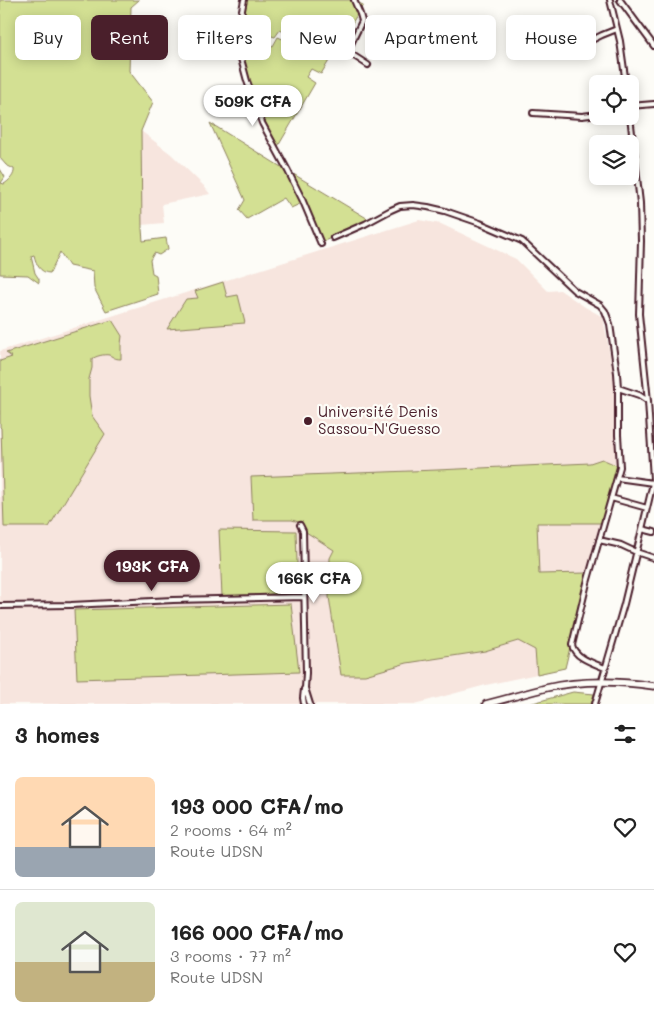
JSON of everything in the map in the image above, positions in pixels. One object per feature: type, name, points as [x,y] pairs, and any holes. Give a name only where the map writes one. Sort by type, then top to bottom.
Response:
[{"type":"main road","points":[[486,704],[558,686],[584,683],[629,683],[654,686]]},
{"type":"street","points":[[244,0],[236,40],[249,89],[262,123],[302,199],[321,244]]},
{"type":"street","points":[[354,0],[362,21],[349,48],[351,54],[368,65]]},
{"type":"street","points":[[610,0],[620,41],[625,75]]},
{"type":"street","points":[[620,0],[654,46]]},
{"type":"street","points":[[596,38],[617,29]]},
{"type":"street","points":[[639,105],[654,104]]},
{"type":"street","points":[[532,113],[589,115]]},
{"type":"street","points":[[594,704],[624,604],[653,480],[648,401],[639,314],[641,241],[639,195],[631,125]]},
{"type":"street","points":[[332,238],[400,206],[428,207],[445,211],[480,223],[522,241],[575,290],[605,311],[610,324],[617,373],[620,466],[572,645],[573,650],[579,656],[604,668]]},
{"type":"street","points":[[618,388],[639,395],[648,401]]},
{"type":"street","points":[[617,478],[653,480]]},
{"type":"street","points":[[611,498],[646,508]]},
{"type":"street","points":[[300,525],[303,530],[304,704]]},
{"type":"street","points":[[642,529],[654,532]]},
{"type":"street","points":[[599,540],[621,545],[654,558]]},
{"type":"street","points":[[0,606],[304,597]]},
{"type":"street","points":[[305,688],[310,704]]},
{"type":"shaded area","points":[[141,131],[171,154],[210,194],[162,204],[164,223],[142,225]]},
{"type":"shaded area","name":"Université Denis Sassou-N'Guesso","points":[[419,220],[441,224],[516,259],[548,291],[560,290],[603,317],[614,376],[618,466],[565,668],[486,685],[415,704],[0,704],[0,351]]},
{"type":"green space","points":[[0,0],[139,0],[131,7],[131,15],[91,15],[91,60],[129,60],[129,71],[153,102],[141,131],[142,229],[143,241],[166,238],[168,249],[159,255],[154,253],[150,260],[152,273],[156,275],[158,294],[106,311],[94,288],[93,271],[69,266],[60,252],[50,273],[41,270],[37,265],[34,255],[31,256],[39,283],[28,275],[0,274],[0,169],[5,177],[1,183],[4,184],[11,178],[14,169],[6,165],[0,158]]},
{"type":"green space","points":[[245,0],[353,0],[363,5],[355,18],[355,15],[281,15],[281,30],[275,37],[271,36],[271,15],[242,15]]},
{"type":"green space","points":[[278,37],[281,38],[281,60],[330,60],[321,74],[311,69],[306,77],[315,83],[277,148],[259,110],[242,60],[271,60],[271,45],[273,46]]},
{"type":"green space","points":[[210,123],[286,170],[302,203],[291,208],[284,198],[247,219],[239,210],[245,200]]},
{"type":"green space","points":[[290,172],[370,220],[322,242]]},
{"type":"green space","points":[[223,282],[227,297],[238,295],[245,323],[167,329],[186,299],[198,298],[195,291]]},
{"type":"green space","points":[[112,320],[122,336],[121,359],[107,355],[92,359],[89,379],[92,416],[105,434],[49,527],[4,527],[0,427],[0,361],[12,357],[6,353]]},
{"type":"green space","points":[[602,459],[618,466],[604,523],[537,523],[539,574],[588,573],[565,668],[537,674],[535,650],[518,641],[485,651],[407,663],[365,675],[341,675],[329,597],[330,558],[334,550],[306,532],[302,523],[292,520],[253,520],[251,477],[590,463]]},
{"type":"green space","points":[[219,530],[296,531],[298,593],[222,596]]},
{"type":"green space","points":[[291,604],[299,672],[77,679],[74,610]]},
{"type":"green space","points":[[573,692],[594,694],[591,704],[529,704]]},
{"type":"place","name":"Université Denis Sassou-N'Guesso","points":[[308,421]]}]
